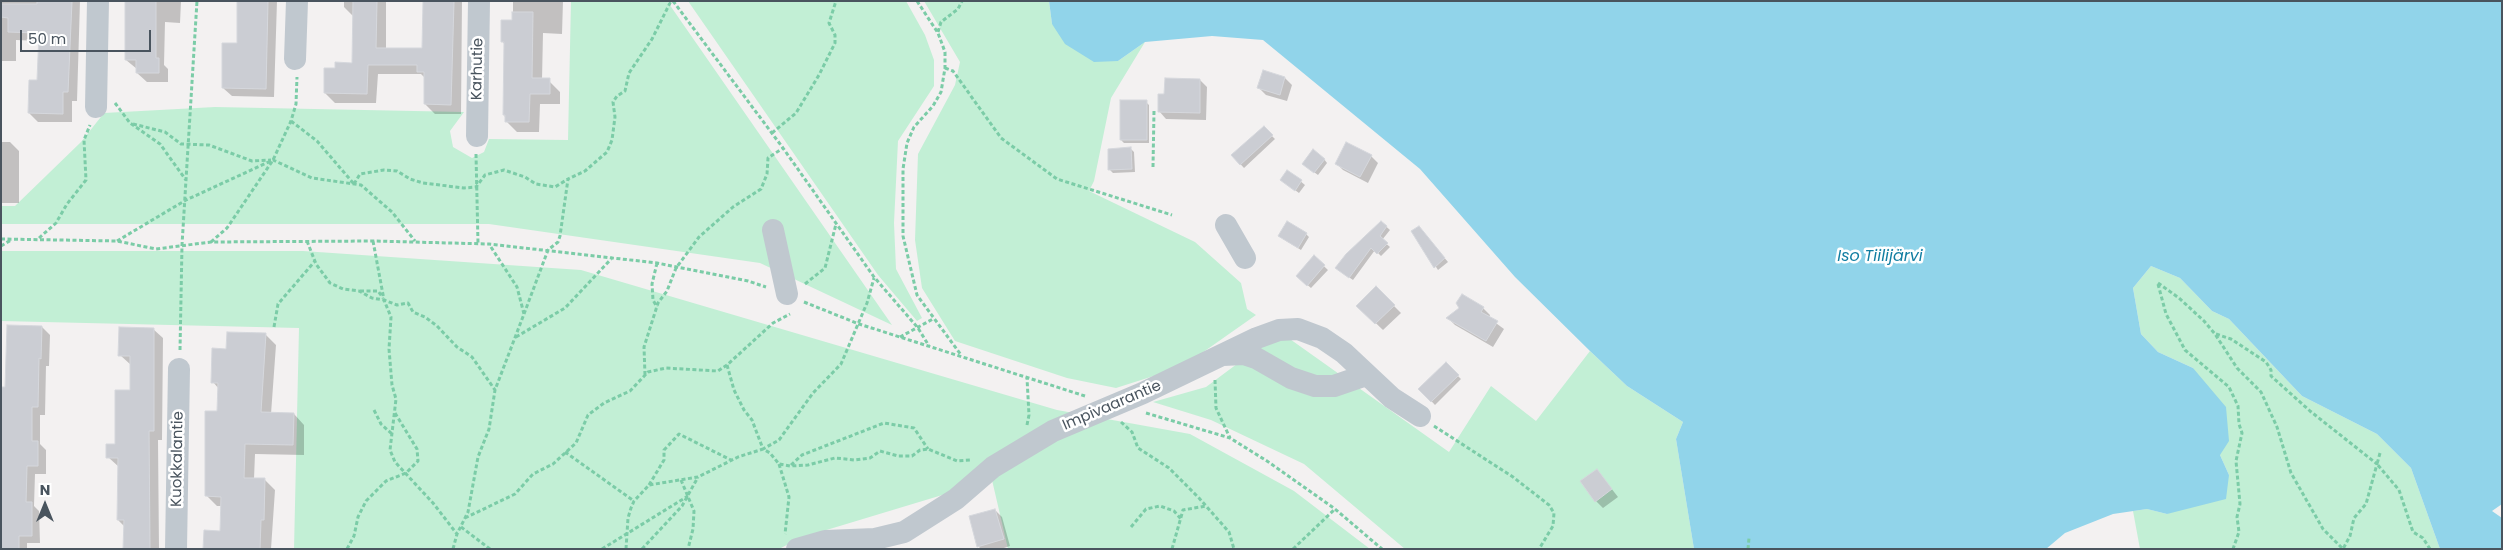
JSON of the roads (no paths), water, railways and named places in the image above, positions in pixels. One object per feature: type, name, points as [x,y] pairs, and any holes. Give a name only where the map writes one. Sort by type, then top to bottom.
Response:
[{"type":"street","points":[[96,107],[98,1]]},
{"type":"street","points":[[296,59],[297,1]]},
{"type":"street","name":"Karhutie","points":[[477,136],[479,1]]},
{"type":"street","points":[[1226,225],[1245,258]]},
{"type":"street","points":[[773,230],[798,300]]},
{"type":"street","name":"Impivaarantie","points":[[790,544],[875,539],[904,532],[956,499],[993,467],[1053,431],[1114,406],[1257,338],[1279,330],[1298,329],[1322,338],[1344,353],[1392,398],[1420,416]]},
{"type":"street","points":[[1218,357],[1244,354],[1256,358],[1291,378],[1315,386],[1334,386],[1358,376],[1366,375]]},
{"type":"street","name":"Kuokkalantie","points":[[176,549],[180,369]]},
{"type":"water","name":"Iso Tiilijärvi","points":[[1049,1],[2502,1],[2502,504],[2492,511],[2502,518],[2502,549],[2440,549],[2411,468],[2377,434],[2302,396],[2229,319],[2212,311],[2180,278],[2151,266],[2133,288],[2141,334],[2158,352],[2193,368],[2226,407],[2229,441],[2220,455],[2229,475],[2226,499],[2167,514],[2147,509],[2113,514],[2065,533],[2046,549],[1694,549],[1676,439],[1683,422],[1627,386],[1590,351],[1515,277],[1420,169],[1263,40],[1212,36],[1145,42],[1118,61],[1094,62],[1065,44],[1052,24]]}]
